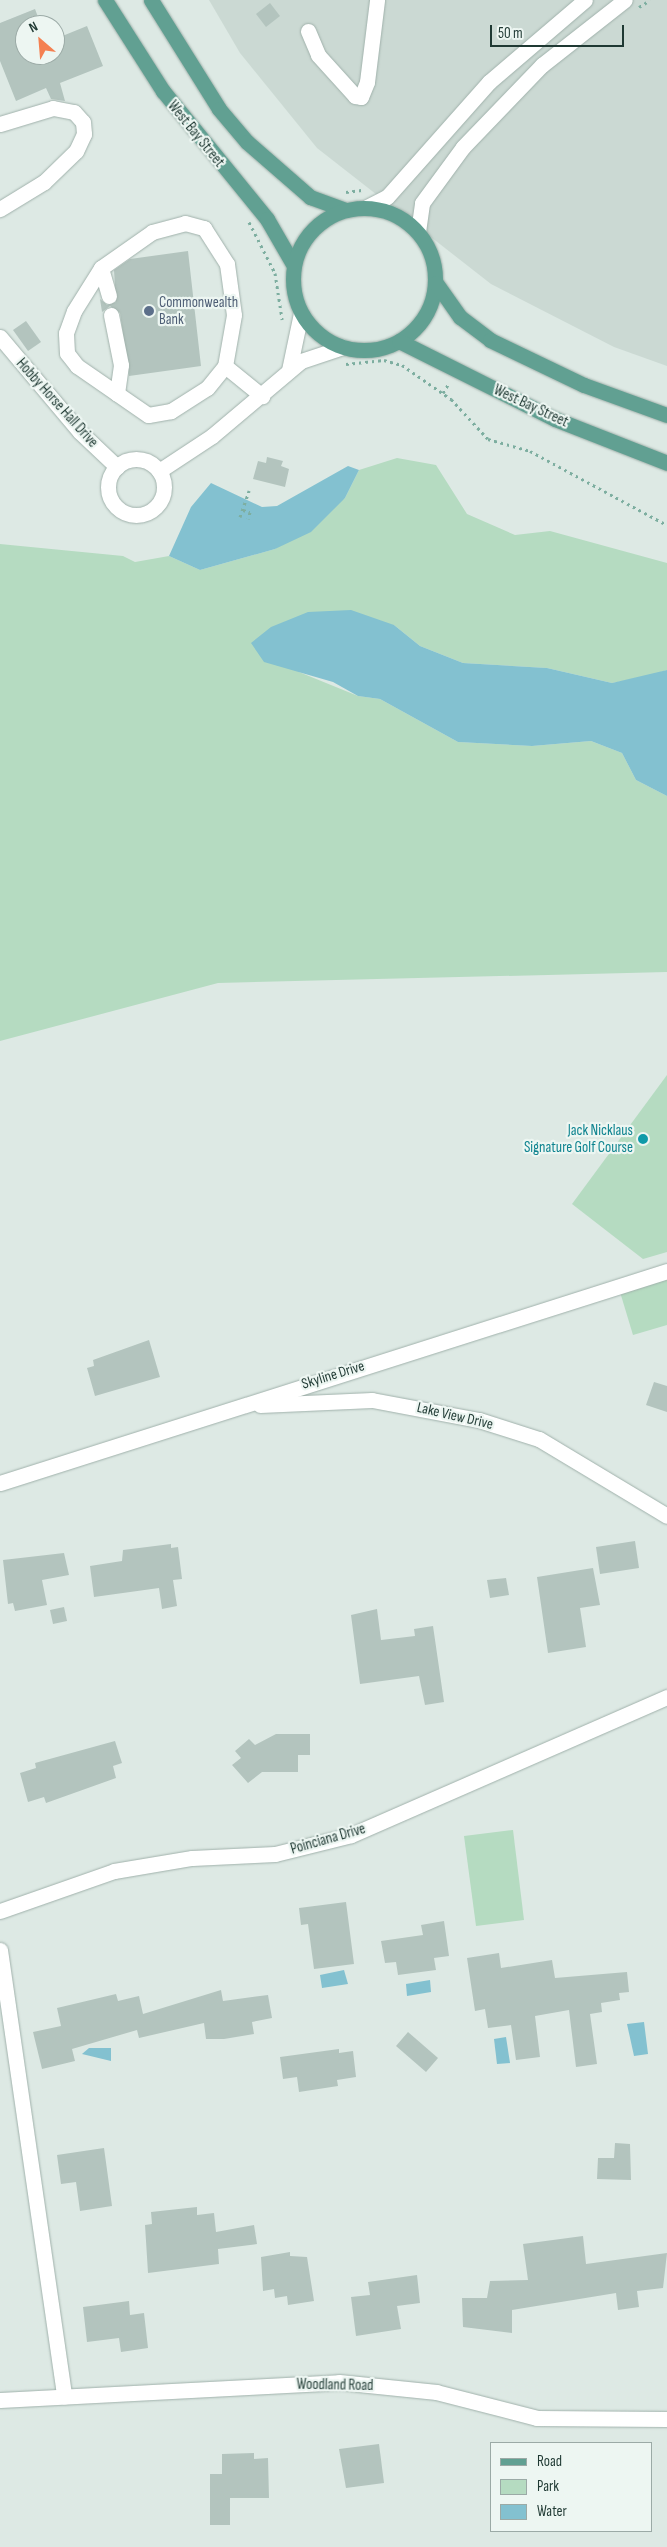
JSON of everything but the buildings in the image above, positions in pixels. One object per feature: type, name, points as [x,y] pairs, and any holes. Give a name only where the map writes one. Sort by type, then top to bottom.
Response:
[{"type":"main road","name":"West Bay Street","points":[[105,0],[181,116],[262,212],[293,264]]},
{"type":"main road","points":[[152,0],[219,109],[253,148],[310,197],[346,210]]},
{"type":"main road","points":[[436,283],[424,317],[399,341],[377,349],[343,347],[318,333],[301,314],[294,294],[293,264],[313,229],[346,210],[367,207],[395,214],[418,232],[432,256],[436,283],[460,317],[490,340],[584,385],[667,415]]},
{"type":"main road","name":"West Bay Street","points":[[399,341],[555,419],[667,463]]},
{"type":"street","points":[[308,31],[318,55],[355,96],[361,97],[367,82],[377,0]]},
{"type":"street","points":[[367,207],[387,197],[489,82],[585,0]]},
{"type":"street","points":[[418,232],[422,203],[463,147],[542,65],[625,0]]},
{"type":"street","points":[[0,124],[52,108],[74,112],[83,122],[84,134],[76,151],[44,182],[0,209]]},
{"type":"street","points":[[185,223],[204,228],[228,272],[234,315],[226,366],[207,388],[171,411],[148,415],[77,366],[67,353],[66,333],[74,311],[100,268],[152,232],[185,223]]},
{"type":"street","points":[[100,268],[109,296]]},
{"type":"street","points":[[289,370],[301,314]]},
{"type":"street","points":[[111,315],[121,365],[117,394]]},
{"type":"street","name":"Hobby Horse Hall Drive","points":[[0,337],[80,432],[117,467]]},
{"type":"street","points":[[159,471],[262,396],[289,370],[314,355],[343,347]]},
{"type":"street","points":[[226,366],[262,396]]},
{"type":"street","points":[[139,459],[159,471],[164,487],[161,501],[150,511],[136,515],[122,511],[110,498],[109,481],[117,467],[139,459]]},
{"type":"street","name":"Skyline Drive","points":[[0,1483],[221,1410],[667,1271]]},
{"type":"street","name":"Lake View Drive","points":[[221,1410],[285,1402],[372,1400],[479,1420],[539,1439],[667,1516]]},
{"type":"street","name":"Poinciana Drive","points":[[0,1912],[114,1871],[192,1858],[275,1854],[351,1835],[667,1697]]},
{"type":"street","points":[[0,1950],[64,2396]]},
{"type":"street","name":"Woodland Road","points":[[0,2400],[339,2382],[436,2392],[538,2418],[667,2419]]},
{"type":"path","points":[[340,193],[368,189]]},
{"type":"path","points":[[262,212],[247,223],[275,273],[275,294],[286,330]]},
{"type":"path","points":[[342,364],[384,360],[402,365],[451,399],[488,439],[530,451],[667,525]]},
{"type":"path","points":[[240,517],[249,491]]},
{"type":"path","points":[[243,510],[250,512],[248,520]]},
{"type":"shaded area","points":[[209,0],[667,0],[667,366],[614,347],[491,284],[317,148],[240,53]]},
{"type":"green space","points":[[397,458],[436,465],[467,514],[515,535],[550,531],[667,563],[667,670],[645,677],[612,683],[547,668],[463,663],[420,646],[394,625],[299,672],[358,696],[380,699],[458,742],[532,746],[591,741],[622,753],[636,780],[667,796],[667,972],[218,983],[0,1041],[0,544],[123,556],[135,562],[169,556],[200,570],[275,549],[345,498],[359,470]]},
{"type":"green space","name":"Jack Nicklaus Signature Golf Course","points":[[667,1075],[667,1252],[643,1259],[572,1204]]},
{"type":"green space","points":[[667,1278],[667,1325],[633,1335],[620,1292]]},
{"type":"green space","points":[[513,1830],[524,1920],[476,1926],[464,1836]]},
{"type":"water","points":[[348,466],[359,470],[345,498],[311,532],[275,549],[200,570],[169,556],[191,507],[211,483],[262,507],[277,506]]},
{"type":"water","points":[[351,610],[394,625],[420,646],[463,663],[547,668],[612,683],[667,670],[667,796],[636,780],[622,753],[591,741],[532,746],[458,742],[380,699],[358,696],[333,682],[264,662],[251,643],[271,627],[308,612]]},
{"type":"water","points":[[344,1970],[348,1984],[322,1988],[320,1975]]},
{"type":"water","points":[[430,1980],[431,1992],[407,1996],[406,1984]]},
{"type":"water","points":[[644,2022],[648,2054],[634,2056],[627,2024]]},
{"type":"water","points":[[506,2037],[510,2063],[497,2064],[494,2039]]},
{"type":"water","points":[[89,2048],[111,2048],[111,2061],[82,2054]]},
{"type":"place","name":"Commonwealth Bank","points":[[149,311]]},
{"type":"place","name":"Jack Nicklaus Signature Golf Course","points":[[643,1139]]}]
